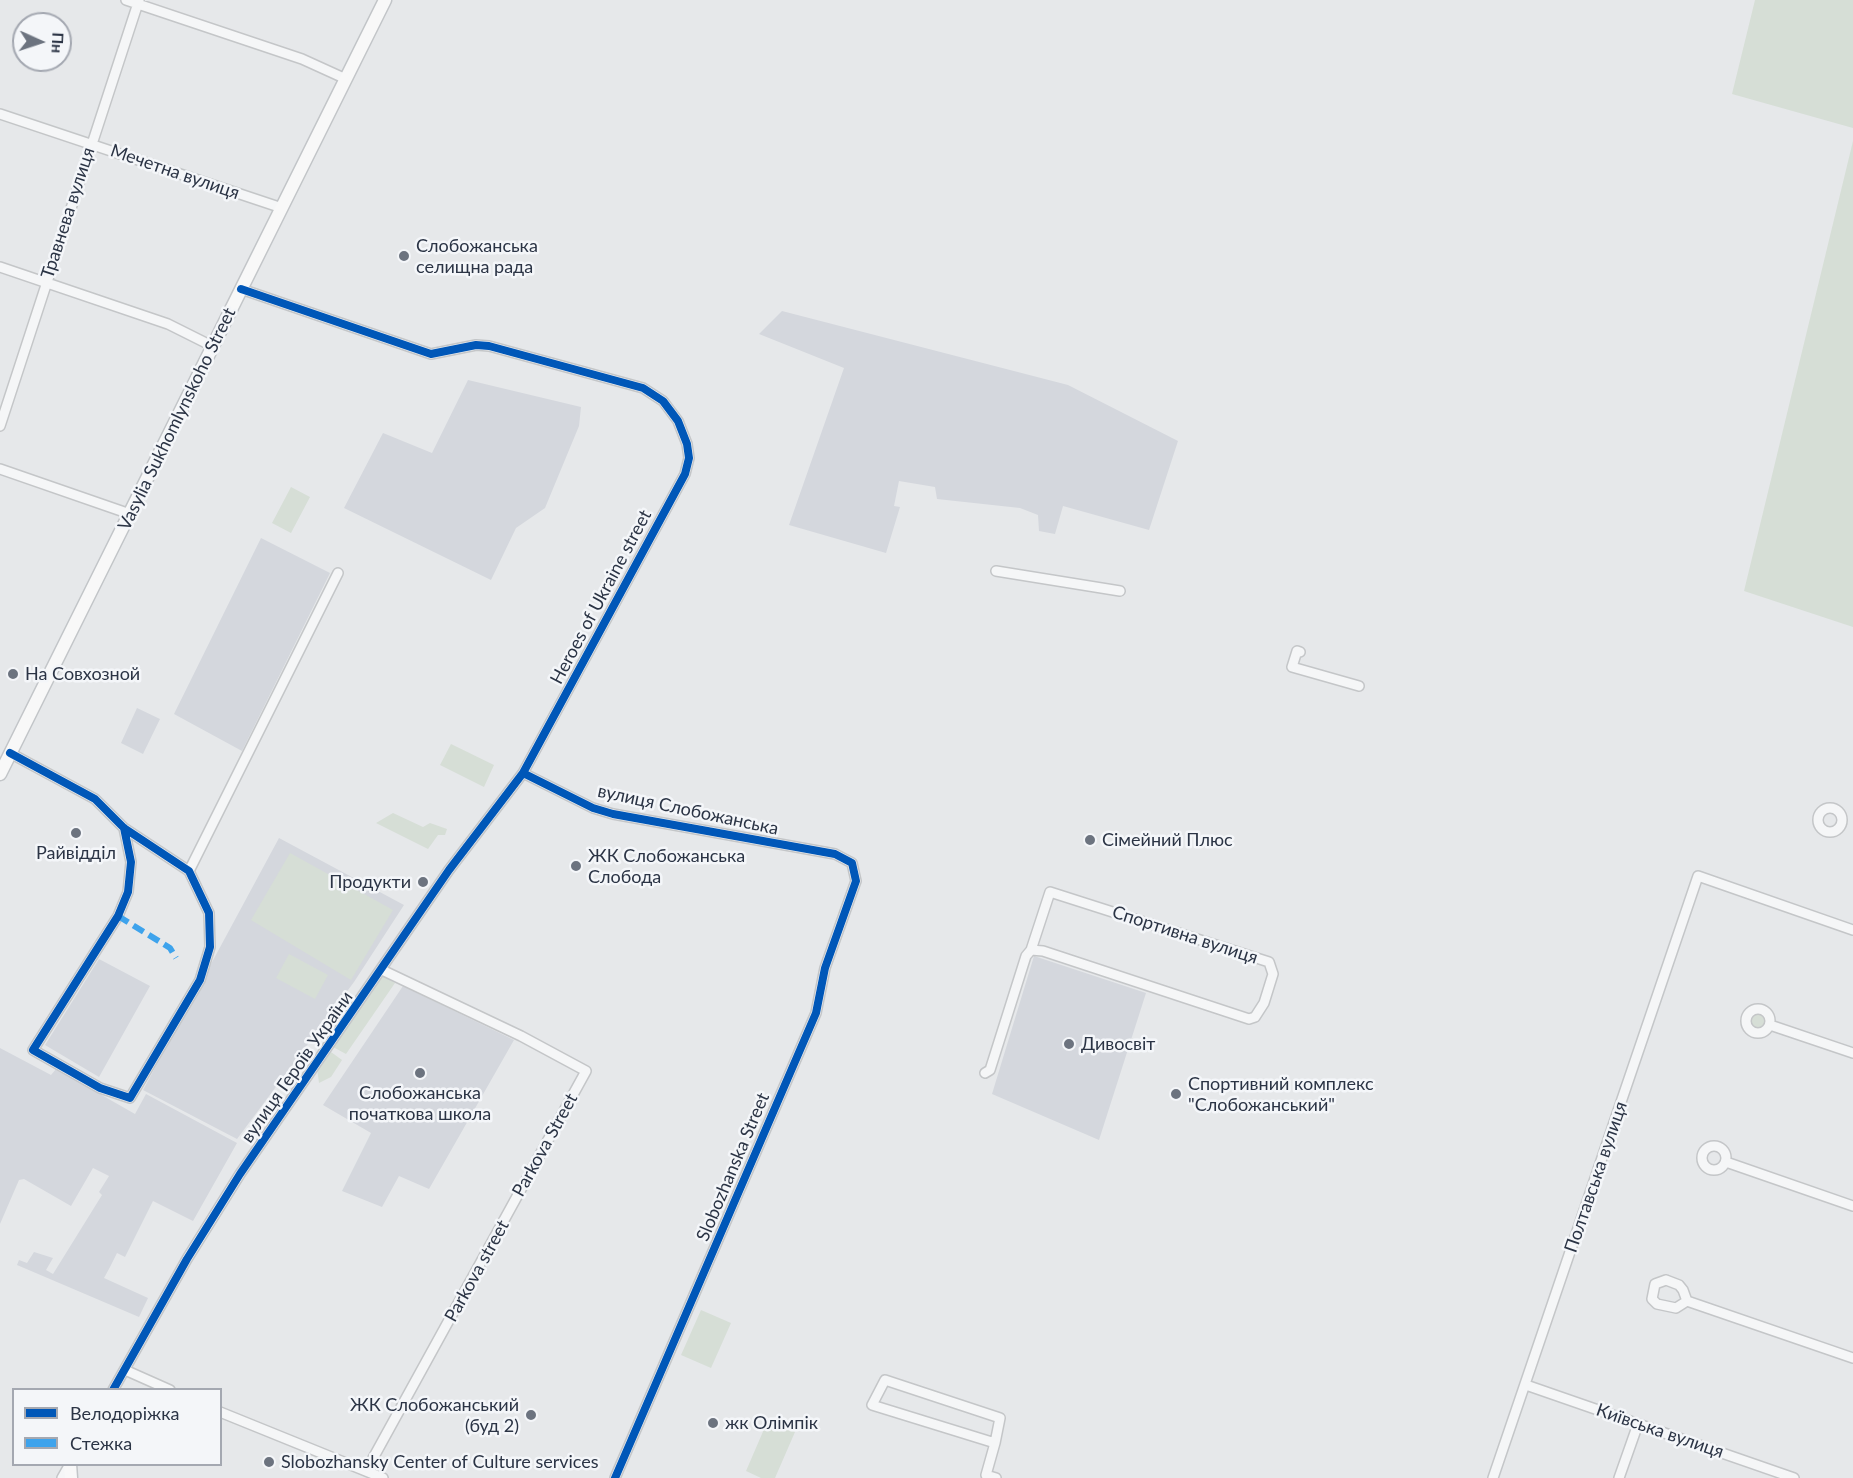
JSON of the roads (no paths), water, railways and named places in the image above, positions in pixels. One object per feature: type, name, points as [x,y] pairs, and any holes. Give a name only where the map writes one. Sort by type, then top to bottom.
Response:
[{"type":"main road","name":"Vasylia Sukhomlynskoho Street","points":[[0,774],[385,0]]},
{"type":"street","points":[[126,0],[138,2],[302,59],[346,79]]},
{"type":"street","name":"Травнева вулиця","points":[[0,426],[90,143],[138,2]]},
{"type":"street","name":"Мечетна вулиця","points":[[0,114],[282,208]]},
{"type":"street","points":[[0,267],[168,324],[212,346]]},
{"type":"street","name":"Heroes of Ukraine street","points":[[241,289],[431,354],[476,345],[489,346],[643,388],[663,401],[684,432],[689,458],[685,474],[523,773]]},
{"type":"street","points":[[0,469],[130,514]]},
{"type":"street","points":[[996,571],[1120,591]]},
{"type":"street","points":[[189,871],[338,573]]},
{"type":"street","points":[[1300,652],[1297,651],[1292,667],[1359,686]]},
{"type":"street","points":[[10,753],[95,799],[124,828],[189,871],[209,913],[210,947],[200,980],[130,1098],[121,1097],[33,1050],[114,927],[128,892],[131,862],[124,828]]},
{"type":"street","name":"вулиця Слобожанська","points":[[523,773],[592,808],[613,814],[835,854],[852,862]]},
{"type":"street","name":"вулиця Героїв України","points":[[114,1388],[187,1259],[240,1174],[449,870],[523,773]]},
{"type":"street","points":[[1842,824],[1853,828]]},
{"type":"street","points":[[128,849],[142,840]]},
{"type":"street","name":"Slobozhanska Street","points":[[615,1478],[816,1013],[825,968],[856,881],[852,862]]},
{"type":"street","name":"Полтавська вулиця","points":[[1493,1478],[1698,876],[1853,930]]},
{"type":"street","name":"Спортивна вулиця","points":[[985,1073],[990,1070],[1026,956],[1032,950],[1050,892],[1269,962],[1273,974],[1264,1004],[1255,1017],[1249,1019],[1042,951],[1032,950]]},
{"type":"street","name":"Parkova street","points":[[366,1471],[586,1071],[521,1036],[382,970]]},
{"type":"street","points":[[1770,1025],[1853,1053]]},
{"type":"street","points":[[1726,1162],[1853,1206]]},
{"type":"street","points":[[1687,1300],[1853,1358]]},
{"type":"street","points":[[125,1370],[168,1388]]},
{"type":"street","points":[[995,1443],[872,1405],[885,1380],[1000,1418],[995,1443],[986,1475],[996,1478]]},
{"type":"street","name":"Київська вулиця","points":[[1526,1385],[1772,1474],[1794,1478]]},
{"type":"street","points":[[222,1413],[383,1478]]},
{"type":"street","points":[[1619,1478],[1638,1424]]},
{"type":"place","name":"Слобожанська селищна рада","points":[[404,256]]},
{"type":"place","name":"На Совхозной","points":[[13,674]]},
{"type":"place","name":"Райвідділ","points":[[76,833]]},
{"type":"place","name":"Сімейний Плюс","points":[[1090,840]]},
{"type":"place","name":"ЖК Слобожанська Слобода","points":[[576,866]]},
{"type":"place","name":"Продукти","points":[[423,882]]},
{"type":"place","name":"Дивосвіт","points":[[1069,1044]]},
{"type":"place","name":"Cлобожанська початкова школа","points":[[420,1073]]},
{"type":"place","name":"Спортивний комплекс \"Слобожанський\"","points":[[1176,1094]]},
{"type":"place","name":"ЖК Слобожанський (буд 2)","points":[[531,1415]]},
{"type":"place","name":"жк Олімпік","points":[[713,1423]]},
{"type":"place","name":"Slobozhansky Center of Culture services","points":[[269,1462]]}]
